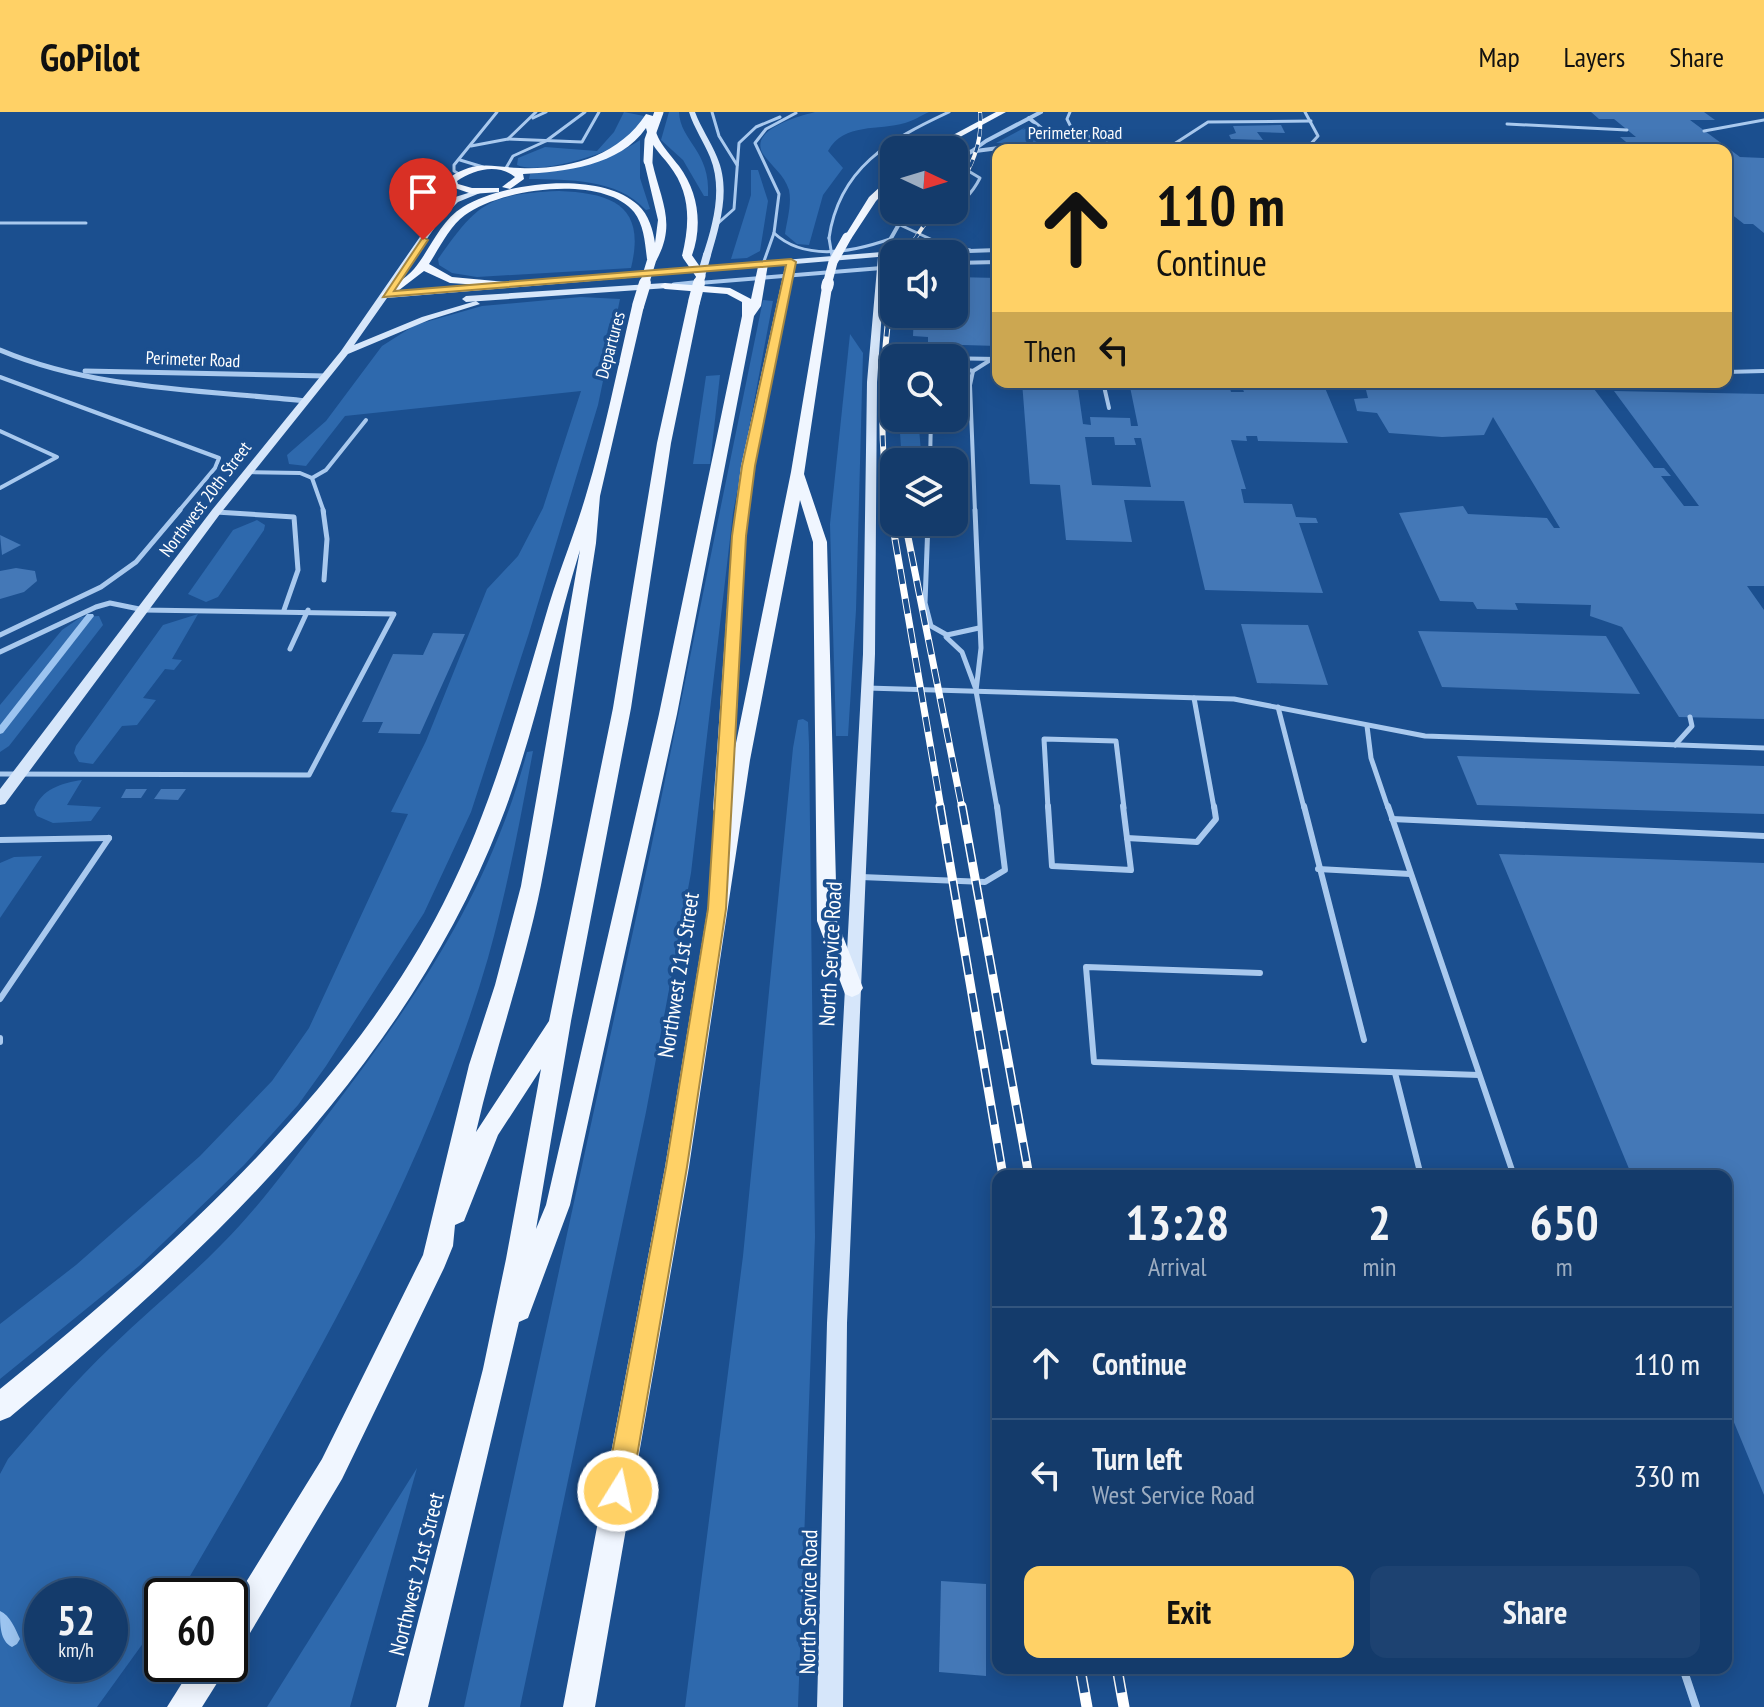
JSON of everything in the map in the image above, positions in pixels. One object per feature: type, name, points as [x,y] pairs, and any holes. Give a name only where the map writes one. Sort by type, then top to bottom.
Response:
[{"type":"main road","points":[[951,136],[1002,112]]},
{"type":"main road","points":[[652,259],[644,221],[631,203],[599,189],[539,184],[465,190],[455,179],[487,167],[561,167],[616,150],[639,136],[654,114]]},
{"type":"main road","points":[[654,114],[651,140],[679,172],[693,201],[695,221],[687,256],[701,276]]},
{"type":"main road","name":"Departures","points":[[593,496],[638,306],[652,259],[659,248],[662,220],[648,161],[654,114]]},
{"type":"main road","points":[[507,187],[519,181],[520,174],[511,169]]},
{"type":"main road","points":[[383,299],[415,276],[455,219],[471,206],[508,193],[568,187]]},
{"type":"main road","name":"Northwest 21st Street","points":[[579,1707],[677,1167],[741,760],[798,472],[827,287],[833,262],[880,191]]},
{"type":"main road","points":[[423,264],[446,279],[506,285]]},
{"type":"main road","points":[[748,316],[755,306],[763,264]]},
{"type":"main road","points":[[717,909],[739,536],[748,466],[790,269]]},
{"type":"main road","name":"Northwest 21st Street","points":[[412,1707],[496,1369],[614,748],[662,457],[701,276]]},
{"type":"main road","points":[[496,1369],[558,1205],[671,699],[748,316],[747,301],[737,293],[665,286]]},
{"type":"main road","points":[[798,472],[820,542],[827,921],[852,988]]},
{"type":"main road","points":[[435,1259],[480,1065],[506,985],[531,886],[589,543],[593,496]]},
{"type":"main road","points":[[0,1407],[135,1294],[215,1220],[316,1104],[378,1024],[438,934],[495,812],[573,543],[593,496]]},
{"type":"main road","points":[[248,1607],[332,1469],[435,1259],[489,1129],[560,1021]]},
{"type":"main road","points":[[183,1707],[200,1682]]},
{"type":"street","points":[[692,112],[718,170],[716,225],[701,276]]},
{"type":"street","points":[[968,152],[1041,112]]},
{"type":"street","name":"Perimeter Road","points":[[1029,118],[1038,128],[1060,137],[1118,144]]},
{"type":"street","name":"Perimeter Road","points":[[968,152],[992,147]]},
{"type":"street","name":"Northwest 20th Street","points":[[437,218],[434,204],[455,179]]},
{"type":"street","name":"Northwest 20th Street","points":[[0,800],[216,512],[344,353],[437,218],[455,200],[481,191]]},
{"type":"street","name":"North Service Road","points":[[890,239],[898,224]]},
{"type":"street","points":[[970,250],[992,250]]},
{"type":"street","points":[[383,299],[503,299],[761,278],[790,269],[880,254]]},
{"type":"street","points":[[968,263],[992,262]]},
{"type":"street","name":"North Service Road","points":[[830,1707],[837,1323],[867,688],[874,357],[880,263]]},
{"type":"street","points":[[383,299],[506,285],[763,264],[790,269],[879,268]]},
{"type":"street","points":[[344,353],[380,340],[424,317],[503,299]]},
{"type":"street","name":"Perimeter Road","points":[[0,350],[60,371],[112,380],[306,401]]},
{"type":"street","name":"Perimeter Road","points":[[60,371],[326,376]]},
{"type":"lane","points":[[487,167],[460,160],[497,112]]},
{"type":"lane","points":[[508,139],[536,112]]},
{"type":"lane","points":[[530,120],[546,112]]},
{"type":"lane","points":[[511,169],[513,156],[546,141],[585,112]]},
{"type":"lane","points":[[471,146],[508,139],[582,142],[599,112]]},
{"type":"lane","points":[[712,112],[719,136],[737,165]]},
{"type":"lane","points":[[716,225],[734,209],[739,143],[765,122],[801,112]]},
{"type":"lane","points":[[833,262],[829,238],[834,205],[861,166],[896,138],[949,112]]},
{"type":"lane","points":[[1070,112],[1067,119],[1074,133],[1125,144]]},
{"type":"lane","points":[[1275,112],[1281,121]]},
{"type":"lane","points":[[1305,112],[1318,136],[1311,144]]},
{"type":"lane","points":[[763,264],[774,233],[777,185],[757,153],[755,143],[766,129],[796,113]]},
{"type":"lane","points":[[1704,131],[1764,120]]},
{"type":"lane","points":[[1174,144],[1208,122],[1311,121]]},
{"type":"lane","points":[[1507,124],[1627,130]]},
{"type":"lane","name":"Northwest 20th Street","points":[[455,179],[453,168],[460,160]]},
{"type":"lane","points":[[968,172],[980,178],[968,195]]},
{"type":"lane","points":[[0,223],[86,223]]},
{"type":"lane","points":[[898,224],[939,243],[970,250]]},
{"type":"lane","points":[[774,233],[785,244],[806,250],[870,246],[890,239]]},
{"type":"lane","points":[[874,357],[880,357]]},
{"type":"lane","points":[[968,359],[992,359]]},
{"type":"lane","points":[[968,370],[973,371],[992,361]]},
{"type":"lane","points":[[973,371],[970,385],[981,648],[976,691]]},
{"type":"lane","points":[[1732,372],[1764,371]]},
{"type":"lane","points":[[0,377],[219,458],[215,468],[136,562],[101,587],[0,635]]},
{"type":"lane","points":[[1104,388],[1109,408]]},
{"type":"lane","points":[[312,478],[326,470],[366,420]]},
{"type":"lane","points":[[0,431],[57,457],[0,488]]},
{"type":"lane","points":[[247,472],[300,473],[312,478],[325,509],[328,545],[324,580]]},
{"type":"lane","points":[[216,512],[294,517],[298,570],[284,610]]},
{"type":"lane","points":[[857,877],[985,882],[1005,870],[1006,857],[976,691],[958,644],[931,626],[925,603],[927,536]]},
{"type":"lane","points":[[0,652],[110,603],[144,610],[308,610],[394,614],[309,775],[0,774]]},
{"type":"lane","points":[[290,649],[308,610]]},
{"type":"lane","points":[[939,633],[958,634],[979,628]]},
{"type":"lane","points":[[867,688],[1194,698],[1278,707],[1425,736],[1764,748]]},
{"type":"lane","points":[[1127,838],[1197,842],[1216,819],[1194,698]]},
{"type":"lane","points":[[1278,707],[1364,1040]]},
{"type":"lane","points":[[1675,745],[1692,726],[1690,717]]},
{"type":"lane","points":[[1367,726],[1371,758],[1512,1170]]},
{"type":"lane","points":[[1044,739],[1116,741],[1127,838],[1131,870],[1052,866],[1044,739]]},
{"type":"lane","points":[[1392,819],[1764,836]]},
{"type":"lane","points":[[0,840],[109,838],[0,999]]},
{"type":"lane","points":[[1318,869],[1410,874]]},
{"type":"lane","points":[[1260,973],[1086,967],[1094,1062],[1479,1075]]},
{"type":"lane","points":[[1395,1073],[1419,1170]]},
{"type":"lane","points":[[1685,1674],[1696,1707]]},
{"type":"shaded area","points":[[624,112],[644,116],[631,136],[615,146],[555,165],[517,165],[518,158],[545,147],[597,151],[614,132]]},
{"type":"shaded area","points":[[669,112],[679,112],[684,131],[700,157],[708,181],[708,196],[704,196],[683,160],[661,140]]},
{"type":"shaded area","points":[[815,112],[929,112],[905,123],[853,132],[835,142],[828,151],[843,168],[823,195],[809,245],[797,244],[785,234],[790,206],[787,184],[763,154],[760,145],[763,137],[778,125]]},
{"type":"shaded area","points":[[1031,127],[1058,139],[1084,144],[1042,144],[996,143]]},
{"type":"shaded area","points":[[640,140],[640,178],[650,209],[646,210],[621,192],[606,186],[529,179],[530,174],[601,159]]},
{"type":"shaded area","points":[[751,170],[758,170],[768,201],[760,251],[747,258],[731,259],[751,195]]},
{"type":"shaded area","points":[[559,191],[596,195],[621,207],[634,231],[631,268],[477,277],[452,273],[439,265],[438,259],[451,240],[486,205],[516,195]]},
{"type":"shaded area","points":[[581,297],[620,299],[598,405],[471,812],[424,913],[326,1066],[298,1105],[244,1165],[139,1266],[0,1379],[0,1324],[76,1265],[200,1156],[272,1081],[309,1028],[408,814],[391,812],[426,741],[487,589],[518,556],[543,508],[581,391],[345,416],[306,466],[289,464],[287,455],[326,421],[382,346],[415,325],[482,306]]},
{"type":"shaded area","points":[[763,300],[773,301],[733,513],[691,873],[646,1112],[520,1707],[464,1707],[649,858]]},
{"type":"shaded area","points":[[850,334],[863,353],[856,610],[848,736],[836,736],[830,524]]},
{"type":"shaded area","points":[[720,375],[710,464],[693,464],[706,376]]},
{"type":"shaded area","points":[[900,432],[919,432],[921,448],[901,448]]},
{"type":"shaded area","points":[[257,520],[265,525],[264,530],[218,597],[206,602],[188,594],[233,530]]},
{"type":"shaded area","points":[[198,614],[172,659],[182,660],[174,670],[165,669],[143,698],[156,700],[137,725],[122,726],[93,764],[79,762],[74,753],[76,746],[163,625]]},
{"type":"shaded area","points":[[99,616],[103,625],[9,746],[0,752],[0,705],[62,630],[81,617]]},
{"type":"shaded area","points":[[798,720],[808,722],[809,744],[815,1237],[798,1707],[685,1707],[743,1256],[793,748]]},
{"type":"shaded area","points":[[533,751],[488,958],[461,1041],[430,1122],[394,1201],[356,1280],[273,1432],[189,1578],[144,1578],[144,1642],[128,1664],[128,1578],[24,1578],[24,1682],[115,1682],[97,1707],[0,1707],[0,1474],[8,1459],[97,1360],[236,1229],[359,1074],[445,945],[492,853],[527,752]]},
{"type":"shaded area","points":[[82,780],[67,805],[101,807],[91,821],[53,823],[37,816],[34,810],[47,792],[60,785]]},
{"type":"shaded area","points":[[42,856],[0,918],[0,863],[14,857]]},
{"type":"shaded area","points":[[417,1468],[350,1707],[267,1707]]},
{"type":"building","points":[[1591,112],[1704,112],[1715,120],[1690,120],[1722,144],[1629,144],[1620,137],[1636,137],[1614,119],[1599,119]]},
{"type":"building","points":[[1281,125],[1285,133],[1257,132],[1263,140],[1231,139],[1229,135],[1236,133],[1233,126]]},
{"type":"building","points":[[1732,151],[1740,157],[1764,158],[1764,233],[1753,224],[1744,224],[1732,215]]},
{"type":"building","points":[[968,277],[992,278],[992,346],[928,344],[928,337],[913,336],[913,328],[968,328]]},
{"type":"building","points":[[1022,388],[1078,388],[1083,424],[1091,425],[1090,417],[1130,418],[1131,426],[1138,426],[1130,388],[1230,388],[1231,392],[1244,392],[1242,388],[1325,388],[1348,443],[1258,441],[1257,436],[1246,436],[1247,441],[1231,440],[1246,489],[1241,489],[1244,503],[1292,504],[1296,517],[1316,518],[1318,523],[1299,523],[1323,593],[1205,590],[1184,501],[1124,500],[1132,542],[1066,540],[1060,485],[1030,484]],"holes":[[[1085,437],[1114,437],[1115,445],[1136,445],[1134,438],[1141,438],[1151,487],[1092,485]]]},
{"type":"building","points":[[1366,388],[1593,388],[1654,468],[1664,468],[1671,476],[1661,476],[1684,506],[1699,506],[1614,391],[1764,394],[1764,586],[1747,586],[1764,610],[1764,719],[1679,717],[1622,627],[1590,616],[1591,605],[1515,603],[1518,610],[1477,609],[1473,602],[1440,601],[1399,513],[1463,506],[1468,514],[1547,518],[1554,528],[1560,528],[1493,417],[1484,435],[1442,437],[1389,433],[1377,413],[1357,411],[1354,399],[1368,398]]},
{"type":"building","points":[[0,535],[21,545],[2,555]]},
{"type":"building","points":[[16,568],[35,571],[37,581],[24,592],[0,599],[0,571]]},
{"type":"building","points":[[1241,624],[1308,625],[1328,685],[1257,683]]},
{"type":"building","points":[[1418,631],[1606,636],[1640,694],[1442,687]]},
{"type":"building","points":[[433,633],[465,634],[420,734],[378,733],[383,722],[362,722],[393,654],[423,655]]},
{"type":"building","points":[[1457,756],[1764,766],[1764,814],[1477,805]]},
{"type":"building","points":[[126,789],[147,789],[141,798],[121,798]]},
{"type":"building","points":[[161,789],[186,789],[178,800],[154,799]]},
{"type":"building","points":[[1499,854],[1764,863],[1764,1495],[1732,1418],[1732,1170],[1630,1170]]},
{"type":"building","points":[[941,1581],[986,1584],[986,1676],[939,1672]]},
{"type":"waterway","points":[[0,731],[90,616]]},
{"type":"waterway","points":[[0,1619],[12,1639]]},
{"type":"railway","points":[[968,170],[980,135],[980,112]]},
{"type":"railway","points":[[914,240],[925,224]]},
{"type":"railway","points":[[883,448],[882,398],[887,328]]},
{"type":"railway","points":[[894,536],[941,808]]},
{"type":"railway","points":[[908,536],[962,808]]},
{"type":"railway","points":[[940,806],[1002,1170]]},
{"type":"railway","points":[[962,806],[1028,1170]]},
{"type":"railway","points":[[1081,1674],[1087,1707]]},
{"type":"railway","points":[[1118,1674],[1124,1707]]},
{"type":"route","points":[[423,240],[386,295],[791,262],[748,466],[739,536],[730,647],[717,909],[677,1167],[618,1491]]}]
